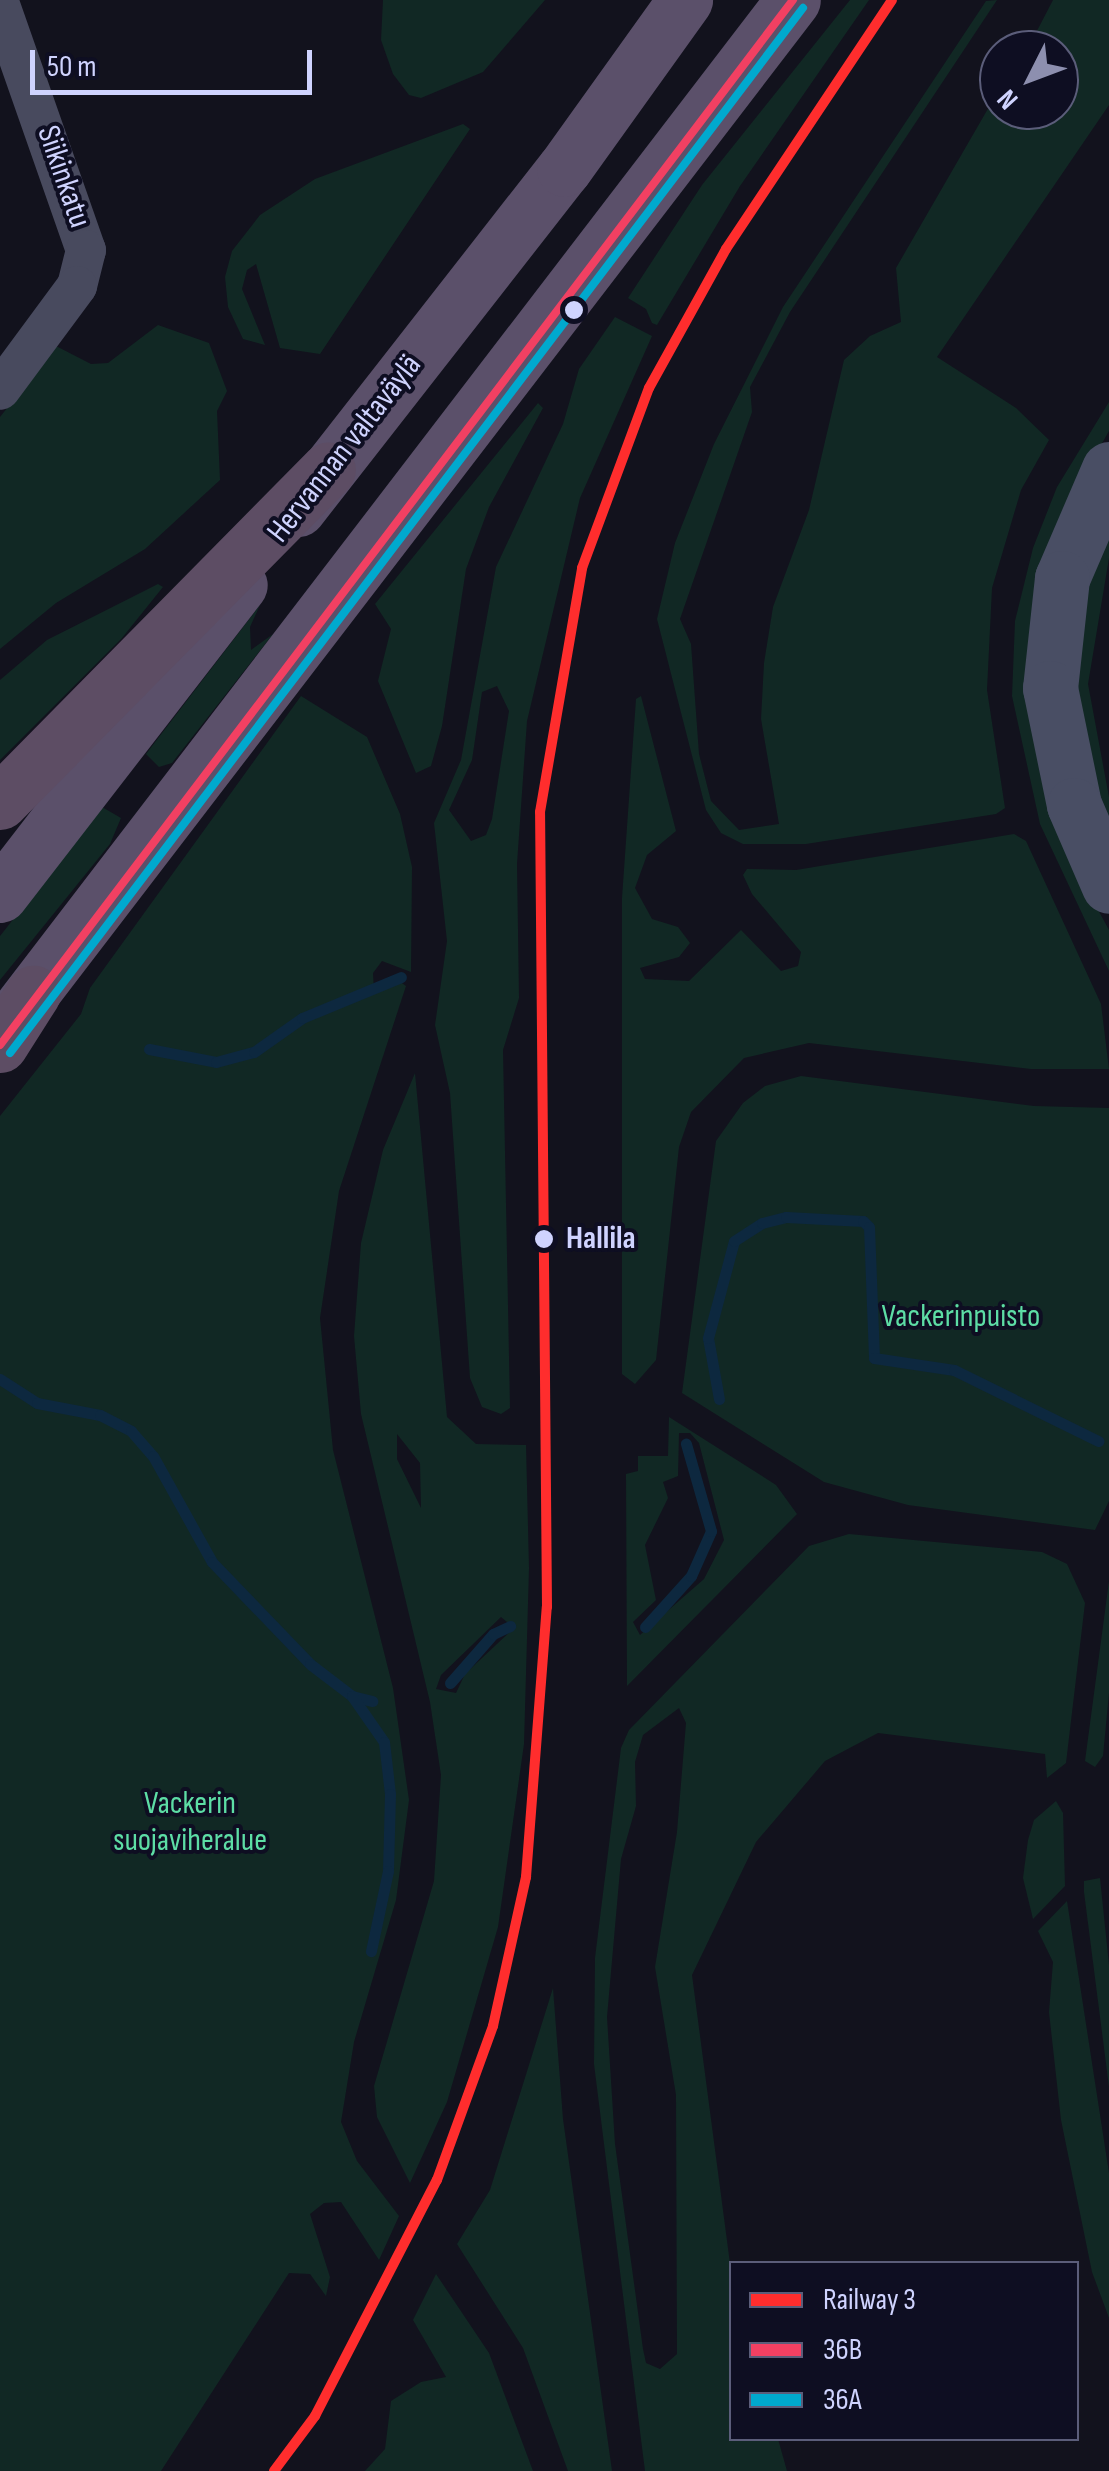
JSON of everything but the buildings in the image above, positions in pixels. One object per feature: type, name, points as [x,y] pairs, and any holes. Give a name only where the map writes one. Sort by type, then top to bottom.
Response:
[{"type":"highway","name":"Hervannan valtaväylä","points":[[0,895],[564,169],[685,0]]},
{"type":"highway","points":[[0,1035],[794,0]]},
{"type":"highway","points":[[0,802],[328,470]]},
{"type":"highway","points":[[0,1045],[34,993]]},
{"type":"main road","points":[[1109,469],[1062,578],[1050,688],[1074,806],[1109,886]]},
{"type":"street","name":"Siikinkatu","points":[[0,5],[86,250],[76,286],[0,390]]},
{"type":"green space","points":[[383,0],[545,0],[483,72],[421,98],[409,95],[393,74],[381,40]]},
{"type":"green space","points":[[850,0],[869,0],[740,186],[657,325],[652,323],[646,309],[628,298],[702,185]]},
{"type":"green space","points":[[997,0],[790,312],[750,387],[752,412],[680,619],[691,644],[699,754],[711,801],[739,830],[779,824],[761,719],[764,663],[773,607],[809,510],[844,360],[870,336],[901,322],[896,268],[979,124],[979,130],[1079,130],[1079,30],[1037,30],[1053,0],[1109,0],[1109,105],[937,357],[1016,408],[1049,440],[1021,490],[992,588],[987,690],[1005,808],[996,814],[806,844],[743,844],[721,833],[706,810],[657,619],[675,543],[714,444],[783,307],[986,1]]},
{"type":"green space","points":[[463,124],[470,129],[320,354],[280,348],[256,264],[247,270],[242,289],[265,345],[243,339],[228,307],[225,277],[232,251],[260,215],[315,179]]},
{"type":"green space","points":[[615,317],[652,336],[580,498],[527,721],[517,864],[519,998],[503,1050],[510,1408],[501,1414],[482,1407],[470,1378],[450,1093],[435,1025],[447,941],[434,823],[461,760],[496,567],[563,424],[579,369]],"holes":[[[497,686],[509,711],[492,819],[486,835],[471,841],[449,810],[472,760],[482,692]]]},
{"type":"green space","points":[[158,325],[209,343],[227,391],[217,411],[220,480],[145,549],[56,603],[0,649],[0,417],[56,346],[91,364],[108,363]]},
{"type":"green space","points":[[1109,402],[1109,431],[1072,496],[1077,871],[1109,930],[1109,971],[1040,824],[1012,696],[1015,621],[1033,548],[1057,487]]},
{"type":"green space","points":[[538,403],[543,408],[489,507],[466,569],[442,726],[431,766],[416,773],[378,681],[391,629],[375,604]]},
{"type":"green space","points":[[1109,515],[1109,558],[1088,684],[1109,797],[1109,838],[1079,738],[1074,631]]},
{"type":"green space","points":[[158,584],[163,587],[122,638],[0,760],[0,680],[47,640]]},
{"type":"green space","points":[[260,605],[250,627],[251,650],[273,634],[172,763],[159,767],[146,754]]},
{"type":"green space","name":"Vackerin suojaviheralue","points":[[301,696],[367,737],[400,814],[412,867],[411,972],[382,961],[373,973],[374,991],[399,981],[406,986],[339,1191],[320,1318],[333,1450],[393,1688],[409,1800],[396,1900],[354,2042],[341,2122],[357,2161],[399,2216],[379,2260],[341,2202],[324,2203],[310,2214],[330,2277],[326,2296],[310,2274],[289,2273],[161,2471],[0,2471],[0,1116],[81,1014],[90,988]]},
{"type":"green space","points":[[641,696],[676,831],[647,855],[635,888],[652,919],[678,927],[690,943],[679,957],[640,968],[645,979],[689,981],[741,930],[781,971],[798,966],[801,952],[752,894],[743,875],[747,869],[796,870],[1014,834],[1026,841],[1101,1004],[1109,1069],[1031,1069],[809,1043],[744,1058],[691,1112],[679,1147],[656,1360],[635,1384],[622,1374],[622,898],[636,699]]},
{"type":"green space","points":[[102,807],[121,818],[110,844],[0,980],[0,936]]},
{"type":"green space","points":[[415,1073],[447,1417],[476,1444],[526,1445],[529,1568],[524,1744],[498,1927],[447,2102],[410,2183],[377,2117],[374,2086],[434,1881],[441,1775],[430,1702],[361,1414],[354,1336],[361,1243],[383,1150]],"holes":[[[397,1434],[420,1463],[421,1508],[397,1459]],[[501,1617],[514,1628],[465,1674],[456,1693],[436,1689],[441,1675]]]},
{"type":"green space","name":"Vackerinpuisto","points":[[801,1076],[1034,1106],[1109,1108],[1109,1501],[1095,1530],[908,1505],[824,1482],[682,1393],[716,1141],[743,1103],[765,1086]]},
{"type":"green space","points":[[669,1417],[776,1485],[797,1514],[627,1686],[626,1474],[638,1471],[638,1456],[668,1456]],"holes":[[[679,1433],[690,1433],[699,1443],[724,1540],[704,1579],[640,1635],[633,1622],[656,1600],[645,1545],[668,1498],[663,1482],[678,1476]]]},
{"type":"green space","points":[[849,1534],[1042,1552],[1067,1564],[1085,1603],[1066,1763],[1047,1778],[1045,1754],[878,1733],[825,1761],[756,1842],[692,1975],[730,2261],[729,2441],[779,2441],[787,2471],[645,2471],[594,2064],[595,1958],[621,1748],[629,1730],[809,1546]],"holes":[[[679,1708],[686,1723],[677,1832],[655,1967],[676,2095],[677,2354],[660,2369],[646,2363],[643,2349],[615,2144],[607,2017],[621,1859],[636,1806],[635,1762],[643,1735]]]},
{"type":"green space","points":[[1109,1581],[1109,1693],[1103,1756],[1095,1767],[1085,1761]]},
{"type":"green space","points":[[1056,1801],[1063,1813],[1065,1886],[1033,1919],[1023,1878],[1028,1840],[1034,1820]]},
{"type":"green space","points":[[1100,1878],[1109,1965],[1109,2087],[1084,1892],[1084,1881]]},
{"type":"green space","points":[[1067,1901],[1109,2173],[1109,2318],[1092,2272],[1061,2120],[1049,2012],[1053,1962],[1038,1931]]},
{"type":"green space","points":[[553,1988],[563,2119],[612,2471],[568,2471],[523,2348],[457,2244],[490,2190]]},
{"type":"green space","points":[[436,2274],[489,2353],[533,2471],[365,2471],[385,2449],[391,2401],[421,2382],[446,2377],[413,2320]]},
{"type":"waterway","points":[[149,1049],[216,1062],[254,1052],[302,1018],[401,977]]},
{"type":"waterway","points":[[719,1399],[708,1338],[734,1241],[762,1223],[786,1217],[863,1221],[869,1227],[874,1358],[954,1370],[1098,1441]]},
{"type":"waterway","points":[[0,1379],[37,1403],[100,1415],[131,1431],[153,1456],[212,1562],[310,1664],[352,1696],[372,1701]]},
{"type":"waterway","points":[[645,1627],[691,1576],[711,1531],[686,1444]]},
{"type":"waterway","points":[[450,1683],[493,1634],[510,1626]]},
{"type":"waterway","points":[[352,1696],[384,1742],[390,1794],[388,1871],[371,1951]]},
{"type":"rail line","name":"3","points":[[274,2471],[315,2416],[437,2180],[493,2026],[526,1877],[547,1607],[540,812],[582,568],[649,388],[726,249],[892,0]]},
{"type":"transit line","name":"36B","points":[[0,1045],[793,0]]},
{"type":"transit line","name":"36A","points":[[10,1053],[803,8]]},
{"type":"place","name":"Hallila","points":[[544,1239]]}]
